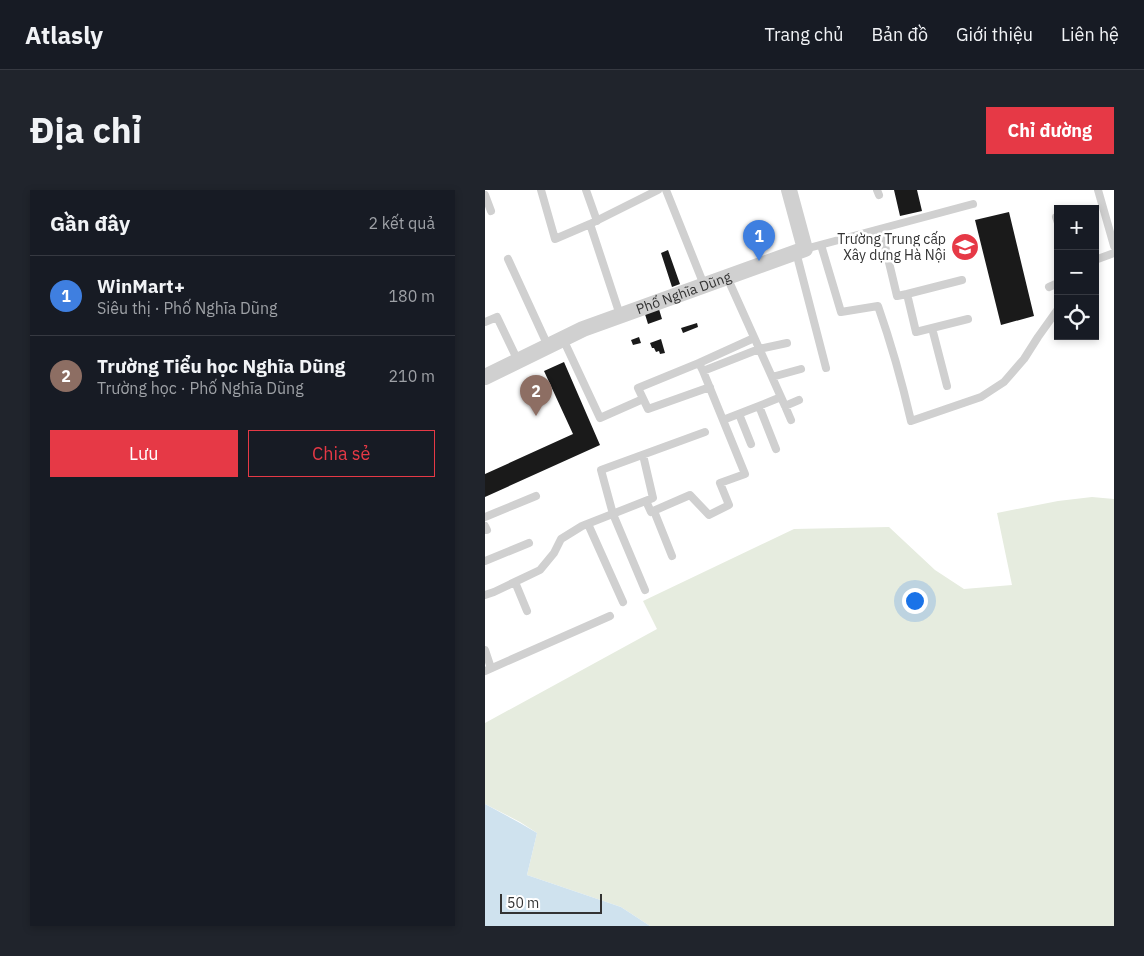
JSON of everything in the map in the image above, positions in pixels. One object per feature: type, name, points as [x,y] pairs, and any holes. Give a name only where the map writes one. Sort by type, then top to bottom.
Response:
[{"type":"street","points":[[789,190],[800,251]]},
{"type":"street","name":"Phố Nghĩa Dũng","points":[[485,377],[583,329],[800,251]]},
{"type":"lane","points":[[541,190],[555,239],[594,223],[655,191]]},
{"type":"lane","points":[[586,190],[620,316]]},
{"type":"lane","points":[[666,190],[704,285]]},
{"type":"lane","points":[[1099,190],[1114,246]]},
{"type":"lane","points":[[485,194],[491,210]]},
{"type":"lane","name":"Phố Nghĩa Dũng","points":[[800,251],[973,204]]},
{"type":"lane","points":[[881,229],[897,296],[962,280]]},
{"type":"lane","points":[[821,245],[841,312],[878,306],[889,337],[911,421],[981,396],[1004,382],[1024,359],[1054,315]]},
{"type":"lane","points":[[800,251],[826,368]]},
{"type":"lane","points":[[1099,259],[1114,253]]},
{"type":"lane","points":[[508,259],[548,346]]},
{"type":"lane","points":[[727,277],[791,420]]},
{"type":"lane","points":[[1049,287],[1054,285]]},
{"type":"lane","points":[[907,294],[916,332],[968,319]]},
{"type":"lane","points":[[485,322],[497,317],[518,361]]},
{"type":"lane","points":[[932,328],[947,386]]},
{"type":"lane","points":[[701,367],[754,338]]},
{"type":"lane","points":[[563,339],[600,418],[643,399]]},
{"type":"lane","points":[[710,387],[648,409],[638,388],[759,349],[787,343]]},
{"type":"lane","points":[[646,501],[651,512],[690,495],[709,514],[729,505],[720,483],[745,474],[701,367]]},
{"type":"lane","points":[[772,377],[801,369]]},
{"type":"lane","points":[[723,420],[781,397]]},
{"type":"lane","points":[[785,406],[799,400]]},
{"type":"lane","points":[[759,406],[777,449]]},
{"type":"lane","points":[[739,414],[751,444]]},
{"type":"lane","points":[[645,590],[613,514],[601,470],[705,432]]},
{"type":"lane","points":[[485,595],[540,570],[554,553],[561,539],[588,524],[653,498],[643,455]]},
{"type":"lane","points":[[485,517],[536,496]]},
{"type":"lane","points":[[654,511],[672,556]]},
{"type":"lane","points":[[588,524],[623,602]]},
{"type":"lane","points":[[485,526],[487,530],[485,530]]},
{"type":"lane","points":[[485,561],[529,543]]},
{"type":"lane","points":[[515,582],[527,611]]},
{"type":"lane","points":[[485,650],[488,669],[610,616]]},
{"type":"shaded area","points":[[1092,497],[1114,499],[1114,926],[650,926],[621,907],[527,875],[537,833],[485,804],[485,723],[657,629],[643,601],[794,529],[889,527],[935,570],[964,589],[1012,585],[997,513],[1058,501]]},
{"type":"water","points":[[485,804],[537,833],[527,875],[621,907],[650,926],[485,926]]},
{"type":"building","points":[[894,190],[917,190],[922,211],[900,216]]},
{"type":"building","points":[[1009,212],[1034,316],[1001,325],[975,220]]},
{"type":"building","points":[[668,250],[680,284],[672,287],[661,253]]},
{"type":"building","points":[[658,306],[662,319],[648,324],[644,311]]},
{"type":"building","points":[[697,323],[698,327],[683,333],[681,328]]},
{"type":"building","points":[[639,337],[641,343],[633,345],[631,340]]},
{"type":"building","points":[[661,339],[665,353],[660,354],[659,351],[656,352],[652,348],[650,343]]},
{"type":"building","points":[[564,362],[600,445],[485,497],[485,474],[573,434],[544,371]]},
{"type":"place","name":"Trường Trung cấp Xây dựng Hà Nội","points":[[965,247]]},
{"type":"place","name":"WinMart+","points":[[759,261]]},
{"type":"place","name":"Trường Tiểu học Nghĩa Dũng","points":[[536,416]]}]
